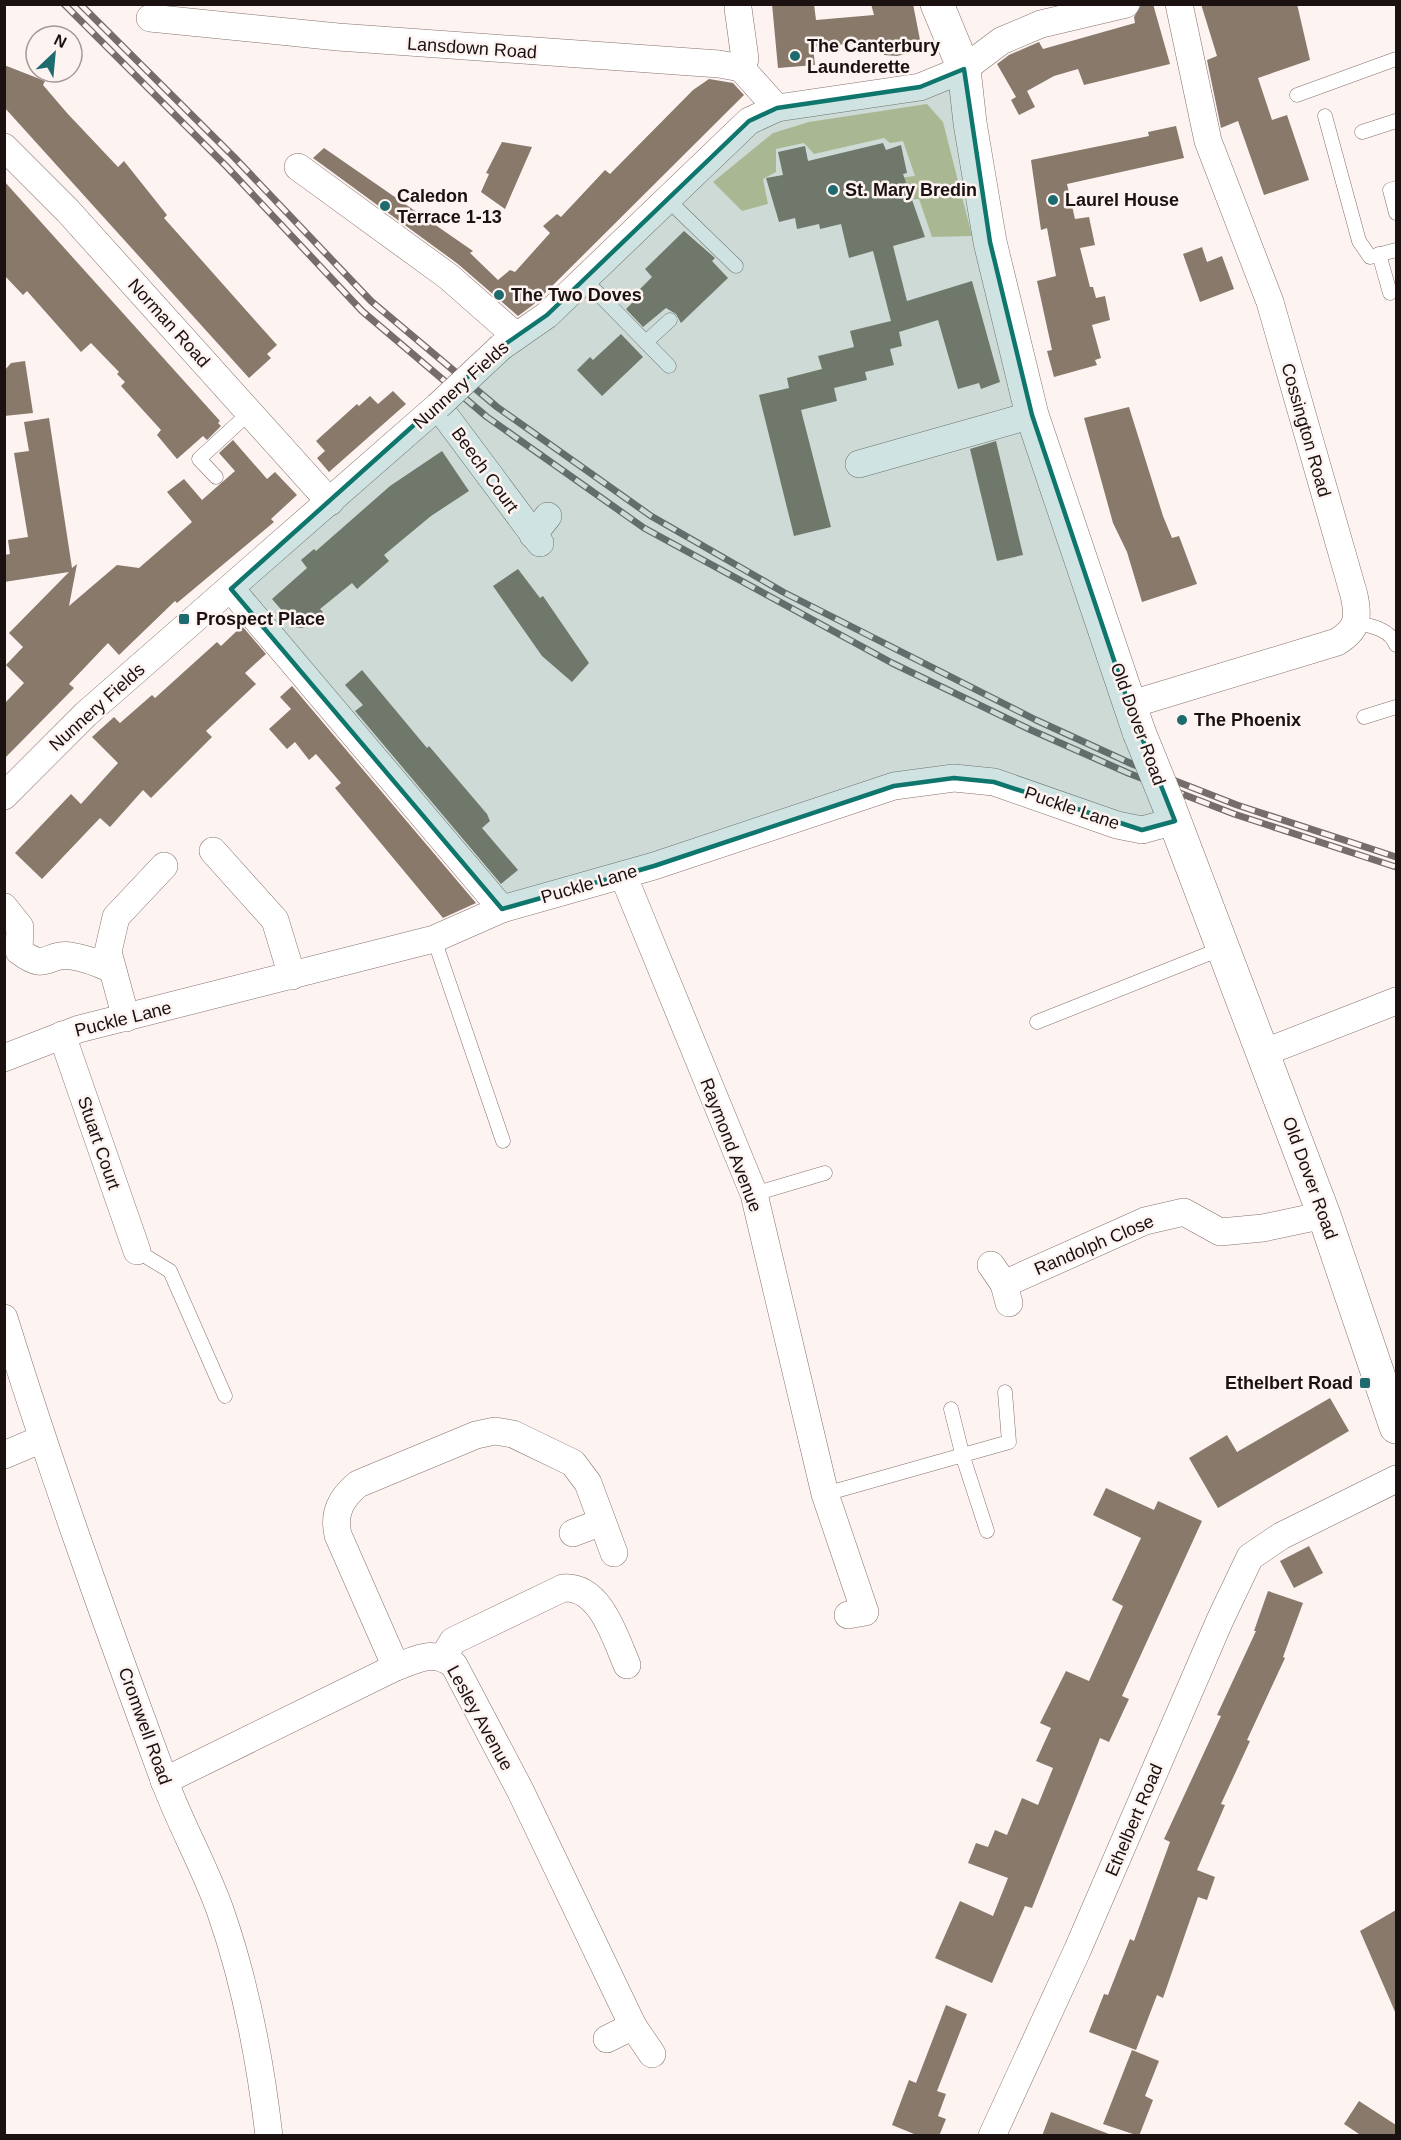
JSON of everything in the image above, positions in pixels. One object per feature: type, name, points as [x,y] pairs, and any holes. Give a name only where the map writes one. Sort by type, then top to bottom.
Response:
[{"type":"street","name":"Old Dover Road","points":[[937,4],[964,69],[970,123],[990,242],[1032,415],[1134,718],[1324,1215],[1396,1427]]},
{"type":"street","name":"Nunnery Fields","points":[[4,796],[86,714],[330,502],[508,342],[547,315],[749,121],[777,108],[920,87],[964,69],[1001,41],[1041,24],[1126,4]]},
{"type":"street","name":"Cossington Road","points":[[1179,4],[1208,141],[1270,302],[1354,595],[1355,622]]},
{"type":"street","points":[[738,8],[746,59],[741,68],[777,108]]},
{"type":"street","name":"Lansdown Road","points":[[150,18],[338,37],[719,64],[741,68]]},
{"type":"street","name":"Norman Road","points":[[4,147],[68,211],[330,502]]},
{"type":"street","points":[[298,167],[449,278],[508,342]]},
{"type":"street","name":"Beech Court","points":[[438,406],[540,531]]},
{"type":"street","points":[[859,464],[1032,415]]},
{"type":"street","points":[[231,589],[502,909]]},
{"type":"street","points":[[1134,718],[1337,642],[1349,635],[1355,622]]},
{"type":"street","name":"Puckle Lane","points":[[4,1058],[62,1035],[434,939],[502,909],[623,875],[894,786],[954,778],[994,782],[1125,827],[1142,830],[1172,813]]},
{"type":"street","points":[[213,851],[276,920],[292,976]]},
{"type":"street","points":[[126,1018],[108,952],[116,917],[164,866]]},
{"type":"street","name":"Raymond Avenue","points":[[623,875],[754,1194],[818,1496],[865,1612],[848,1615]]},
{"type":"street","points":[[4,907],[20,927],[19,951],[32,961],[49,961],[68,955],[111,969]]},
{"type":"street","points":[[1263,1053],[1396,1001]]},
{"type":"street","name":"Stuart Court","points":[[62,1035],[137,1251]]},
{"type":"street","name":"Randolph Close","points":[[1002,1284],[1145,1221],[1184,1212],[1220,1232],[1263,1228],[1324,1215]]},
{"type":"street","name":"Cromwell Road","points":[[4,1318],[42,1439],[164,1780],[220,1908],[242,1978],[259,2054],[270,2136]]},
{"type":"street","points":[[396,1667],[335,1522],[338,1508],[346,1493],[358,1484],[476,1435],[495,1431],[513,1434],[573,1463],[588,1483],[614,1553]]},
{"type":"street","points":[[4,1455],[42,1439]]},
{"type":"street","name":"Ethelbert Road","points":[[992,2136],[1077,1951],[1210,1641],[1250,1557],[1281,1536],[1396,1479]]},
{"type":"street","points":[[573,1533],[602,1522]]},
{"type":"street","points":[[444,1656],[453,1641],[563,1588],[575,1587],[586,1592],[608,1621],[627,1665]]},
{"type":"street","name":"Lesley Avenue","points":[[164,1780],[396,1667],[431,1654],[444,1656],[454,1665],[520,1790],[633,2026],[652,2054]]},
{"type":"street","points":[[607,2039],[633,2026]]},
{"type":"lane","points":[[1297,95],[1396,58]]},
{"type":"lane","points":[[1325,116],[1359,241],[1370,257],[1396,250]]},
{"type":"lane","points":[[1362,132],[1396,121]]},
{"type":"lane","points":[[1396,188],[1390,190],[1396,213]]},
{"type":"lane","points":[[667,198],[736,266]]},
{"type":"lane","points":[[1379,255],[1390,293]]},
{"type":"lane","points":[[584,279],[669,366]]},
{"type":"lane","points":[[646,342],[670,320]]},
{"type":"lane","points":[[216,477],[199,459],[249,413]]},
{"type":"lane","points":[[1355,622],[1378,628],[1394,638],[1396,645]]},
{"type":"lane","points":[[1364,717],[1396,707]]},
{"type":"lane","points":[[434,939],[503,1141]]},
{"type":"lane","points":[[1037,1022],[1223,948]]},
{"type":"lane","points":[[754,1194],[825,1173]]},
{"type":"lane","points":[[137,1251],[171,1271],[225,1396]]},
{"type":"lane","points":[[818,1496],[963,1457],[1009,1442],[1005,1392]]},
{"type":"lane","points":[[951,1409],[963,1457],[987,1531]]},
{"type":"highlighted area","points":[[964,69],[990,242],[1032,415],[1129,705],[1175,821],[1142,830],[994,782],[954,778],[894,786],[654,866],[502,909],[231,589],[501,347],[547,315],[749,121],[777,108],[920,87]]},
{"type":"shaded area","points":[[927,104],[943,122],[972,236],[932,237],[919,199],[903,200],[898,178],[915,176],[903,141],[890,143],[884,138],[814,154],[804,143],[776,149],[776,172],[763,179],[768,204],[742,211],[713,182],[773,133],[809,122]]},
{"type":"building","points":[[772,4],[814,4],[816,20],[874,15],[871,4],[913,4],[922,50],[897,56],[884,55],[881,41],[813,47],[815,65],[778,68]]},
{"type":"building","points":[[1153,4],[1170,64],[1084,85],[1078,69],[1054,76],[1027,91],[1035,107],[1019,115],[1011,100],[1016,97],[997,64],[1009,55],[1039,42],[1043,49],[1135,23],[1134,17],[1141,5]]},
{"type":"building","points":[[1201,4],[1297,4],[1310,60],[1258,78],[1272,120],[1287,115],[1309,180],[1264,195],[1238,121],[1221,128],[1207,60],[1217,56]]},
{"type":"building","points":[[4,65],[24,73],[24,84],[44,84],[67,113],[118,167],[124,161],[167,215],[164,218],[277,345],[267,354],[271,358],[249,378],[4,107]]},
{"type":"building","points":[[709,79],[733,83],[744,95],[533,305],[518,316],[458,264],[313,158],[324,148],[473,251],[470,253],[498,280],[510,270],[515,272],[550,233],[543,226],[557,214],[561,217],[605,170],[610,174],[693,90]]},
{"type":"building","points":[[1176,126],[1184,158],[1067,184],[1075,219],[1089,217],[1095,245],[1080,248],[1090,287],[1093,287],[1096,298],[1105,296],[1110,320],[1092,325],[1101,358],[1095,360],[1097,365],[1054,377],[1047,351],[1052,350],[1037,281],[1056,276],[1047,228],[1041,230],[1031,160],[1149,136],[1148,132]]},
{"type":"building","points":[[502,142],[532,147],[505,209],[481,192],[489,174],[486,173]]},
{"type":"building","points":[[883,143],[886,150],[901,145],[907,173],[903,174],[925,237],[893,246],[907,301],[972,281],[1000,382],[981,389],[979,383],[958,389],[938,320],[899,332],[902,346],[890,349],[894,365],[865,372],[867,380],[834,388],[837,401],[801,410],[831,527],[794,536],[759,395],[789,388],[787,378],[822,369],[818,356],[854,347],[850,331],[891,321],[873,251],[849,258],[841,224],[820,229],[819,224],[797,229],[795,218],[779,222],[766,178],[783,175],[778,152],[805,146],[808,161]]},
{"type":"building","points":[[4,181],[220,421],[218,423],[221,426],[207,440],[203,436],[177,459],[157,435],[161,430],[121,386],[125,382],[117,374],[119,372],[91,343],[81,352],[27,291],[23,295],[4,275]]},
{"type":"building","points":[[684,231],[715,258],[712,261],[728,278],[681,323],[676,314],[666,308],[643,327],[626,309],[638,297],[635,294],[652,277],[645,269]]},
{"type":"building","points":[[1202,247],[1207,262],[1222,256],[1234,289],[1200,302],[1183,254]]},
{"type":"building","points":[[621,334],[643,357],[602,396],[577,370],[590,357],[593,360]]},
{"type":"building","points":[[25,361],[33,413],[4,416],[4,371],[11,363]]},
{"type":"building","points":[[393,391],[406,404],[329,472],[317,458],[325,451],[316,441],[357,404],[359,406],[370,396],[378,404]]},
{"type":"building","points":[[1129,407],[1163,516],[1172,538],[1179,536],[1197,584],[1142,602],[1127,552],[1113,523],[1084,418]]},
{"type":"building","points":[[49,418],[72,568],[77,564],[69,606],[117,565],[139,568],[192,522],[167,492],[184,479],[202,500],[235,471],[219,453],[233,440],[267,479],[275,472],[297,495],[271,519],[274,522],[177,603],[175,601],[119,655],[108,643],[69,684],[74,688],[4,759],[4,704],[24,683],[6,665],[23,647],[9,633],[69,572],[4,582],[4,555],[10,554],[8,540],[28,537],[14,453],[29,451],[24,422]]},
{"type":"building","points":[[996,441],[1023,555],[997,561],[970,449]]},
{"type":"building","points":[[442,451],[469,491],[431,516],[384,555],[389,561],[357,589],[352,583],[320,609],[323,612],[304,628],[297,628],[272,599],[307,568],[301,560],[314,549],[316,551],[390,486]]},
{"type":"building","points":[[518,569],[540,598],[543,596],[589,663],[572,682],[542,656],[493,586]]},
{"type":"building","points":[[242,626],[266,654],[245,673],[256,684],[206,731],[212,737],[151,798],[143,790],[110,827],[100,818],[42,879],[15,853],[71,794],[81,804],[118,763],[92,737],[114,717],[120,723],[152,695],[155,698],[217,642],[221,646]]},
{"type":"building","points":[[362,670],[427,748],[429,746],[487,814],[490,821],[482,828],[518,870],[501,884],[355,711],[363,705],[345,685]]},
{"type":"building","points":[[292,686],[476,903],[443,918],[335,788],[341,783],[316,754],[309,760],[295,742],[287,749],[269,729],[291,709],[280,697]]},
{"type":"building","points":[[1330,1398],[1349,1431],[1218,1508],[1189,1458],[1227,1435],[1237,1452]]},
{"type":"building","points":[[1106,1488],[1154,1510],[1158,1501],[1202,1521],[1122,1696],[1129,1699],[1109,1742],[1100,1738],[1032,1908],[1025,1906],[992,1983],[935,1958],[960,1901],[993,1916],[1008,1878],[968,1863],[976,1843],[988,1847],[995,1830],[1007,1835],[1022,1798],[1038,1805],[1053,1768],[1036,1761],[1051,1728],[1040,1723],[1066,1671],[1089,1681],[1123,1606],[1112,1600],[1141,1538],[1093,1515]]},
{"type":"building","points":[[1309,1546],[1323,1573],[1294,1588],[1280,1561]]},
{"type":"building","points":[[1268,1591],[1303,1603],[1283,1657],[1285,1658],[1247,1740],[1250,1741],[1221,1804],[1225,1805],[1197,1870],[1215,1877],[1207,1900],[1198,1897],[1163,1998],[1157,1995],[1136,2050],[1089,2032],[1104,1994],[1108,1995],[1130,1939],[1134,1941],[1170,1842],[1164,1839],[1221,1716],[1217,1715],[1256,1631],[1254,1631]]},
{"type":"building","points":[[1396,1910],[1396,2014],[1360,1931]]},
{"type":"building","points":[[946,2005],[967,2014],[937,2091],[946,2094],[938,2116],[946,2119],[939,2136],[919,2136],[892,2125],[909,2080],[916,2083]]},
{"type":"building","points":[[1132,2050],[1159,2061],[1145,2096],[1153,2100],[1139,2136],[1103,2124]]},
{"type":"building","points":[[1359,2101],[1396,2125],[1396,2136],[1362,2136],[1344,2124]]},
{"type":"building","points":[[1051,2112],[1109,2134],[1109,2136],[1042,2136]]},
{"type":"railway","points":[[64,4],[227,167],[362,311],[487,417],[644,528],[892,663],[1031,730],[1128,773],[1234,814],[1396,867]]},
{"type":"railway","points":[[80,4],[234,157],[371,301],[497,407],[651,516],[783,592],[1036,720],[1132,764],[1237,805],[1396,857]]},
{"type":"place","name":"The Canterbury Launderette","points":[[795,56]]},
{"type":"place","name":"St. Mary Bredin","points":[[833,190]]},
{"type":"place","name":"Laurel House","points":[[1053,200]]},
{"type":"place","name":"Caledon Terrace 1-13","points":[[385,206]]},
{"type":"place","name":"The Two Doves","points":[[499,295]]},
{"type":"place","name":"Prospect Place","points":[[184,619]]},
{"type":"place","name":"The Phoenix","points":[[1182,720]]},
{"type":"place","name":"Ethelbert Road","points":[[1365,1383]]}]
